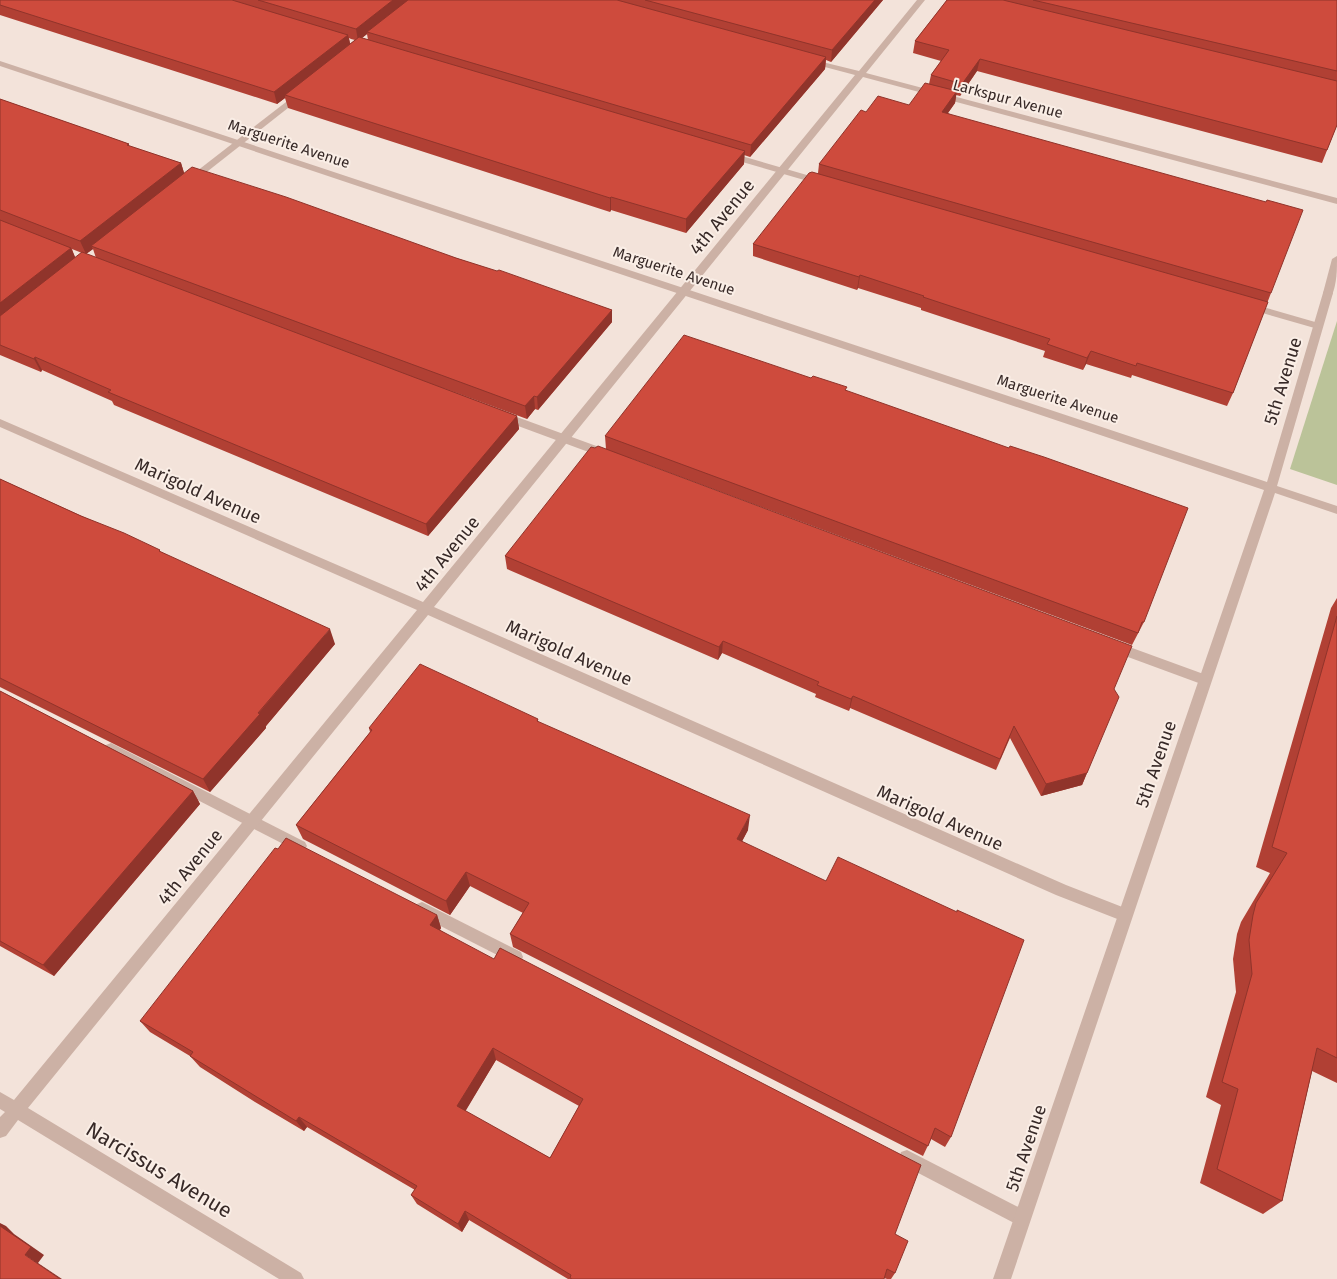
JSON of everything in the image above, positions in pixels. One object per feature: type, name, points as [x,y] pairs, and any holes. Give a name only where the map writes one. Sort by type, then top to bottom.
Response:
[{"type":"street","name":"4th Avenue","points":[[0,1130],[920,0]]},
{"type":"street","name":"Larkspur Avenue","points":[[803,58],[1337,201]]},
{"type":"street","name":"Marguerite Avenue","points":[[0,63],[1337,510]]},
{"type":"street","points":[[186,184],[307,88]]},
{"type":"street","points":[[714,151],[830,184]]},
{"type":"street","name":"5th Avenue","points":[[1002,1279],[1270,487],[1337,259]]},
{"type":"street","points":[[1242,304],[1318,326]]},
{"type":"street","points":[[488,410],[619,459]]},
{"type":"street","name":"Marigold Avenue","points":[[0,423],[1061,890],[1125,915]]},
{"type":"street","points":[[1102,642],[1204,680]]},
{"type":"street","points":[[95,740],[313,852]]},
{"type":"street","points":[[411,903],[526,962]]},
{"type":"street","name":"Narcissus Avenue","points":[[0,1100],[295,1279]]},
{"type":"street","points":[[898,1154],[1022,1218]]},
{"type":"green space","points":[[1337,321],[1337,485],[1290,469]]},
{"type":"building","points":[[0,0],[232,0],[348,35],[274,92],[0,5]]},
{"type":"building","points":[[258,0],[393,0],[356,29]]},
{"type":"building","points":[[408,0],[617,0],[826,57],[751,145],[367,32]]},
{"type":"building","points":[[645,0],[875,0],[832,50]]},
{"type":"building","points":[[947,0],[1003,0],[1337,81],[1337,125],[1327,150],[980,59],[962,84],[931,75],[949,50],[915,41]]},
{"type":"building","points":[[1033,0],[1337,0],[1337,71]]},
{"type":"building","points":[[359,37],[745,151],[686,219],[610,198],[285,95]]},
{"type":"building","points":[[925,83],[957,91],[942,112],[1266,202],[1267,200],[1303,210],[1271,293],[819,164],[861,110],[866,112],[878,96],[909,105]]},
{"type":"building","points":[[0,99],[181,163],[80,241],[0,210]]},
{"type":"building","points":[[192,167],[286,197],[456,258],[497,271],[499,270],[612,310],[537,397],[534,396],[525,406],[91,246]]},
{"type":"building","points":[[812,172],[1268,302],[1233,393],[1137,363],[1136,366],[1091,351],[1087,358],[1047,344],[1050,339],[860,275],[859,277],[753,244],[809,173]]},
{"type":"building","points":[[0,220],[71,248],[0,303]]},
{"type":"building","points":[[82,252],[517,416],[426,524],[108,392],[111,390],[35,357],[34,359],[0,345],[0,316]]},
{"type":"building","points":[[684,335],[811,378],[813,376],[847,387],[845,390],[1188,508],[1138,633],[605,436]]},
{"type":"building","points":[[598,446],[1132,646],[1114,689],[1119,697],[1087,773],[1046,784],[1014,726],[1000,759],[853,696],[851,699],[817,685],[819,682],[723,641],[719,647],[505,556],[591,447],[595,448]]},
{"type":"building","points":[[0,479],[81,516],[124,533],[159,551],[330,629],[258,713],[260,714],[203,779],[0,678]]},
{"type":"building","points":[[1337,616],[1337,1058],[1317,1048],[1282,1201],[1217,1169],[1238,1089],[1222,1082],[1252,974],[1249,940],[1253,915],[1256,903],[1287,853],[1272,847]]},
{"type":"building","points":[[420,664],[538,719],[537,721],[750,815],[737,839],[826,881],[838,857],[957,912],[957,910],[1024,940],[951,1137],[935,1128],[928,1146],[510,934],[529,903],[466,872],[446,901],[296,825],[372,730],[369,728]]},
{"type":"building","points":[[0,691],[193,791],[43,965],[0,941]]},
{"type":"building","points":[[286,838],[437,915],[430,925],[494,959],[500,948],[921,1165],[895,1234],[908,1241],[895,1273],[887,1269],[884,1279],[572,1279],[570,1278],[571,1275],[465,1211],[458,1224],[411,1195],[417,1186],[299,1117],[296,1121],[190,1056],[193,1052],[140,1021],[275,848],[278,849]],"holes":[[[493,1048],[583,1099],[550,1158],[457,1106]]]},
{"type":"building","points":[[0,1226],[31,1247],[25,1255],[60,1279],[0,1279]]}]
